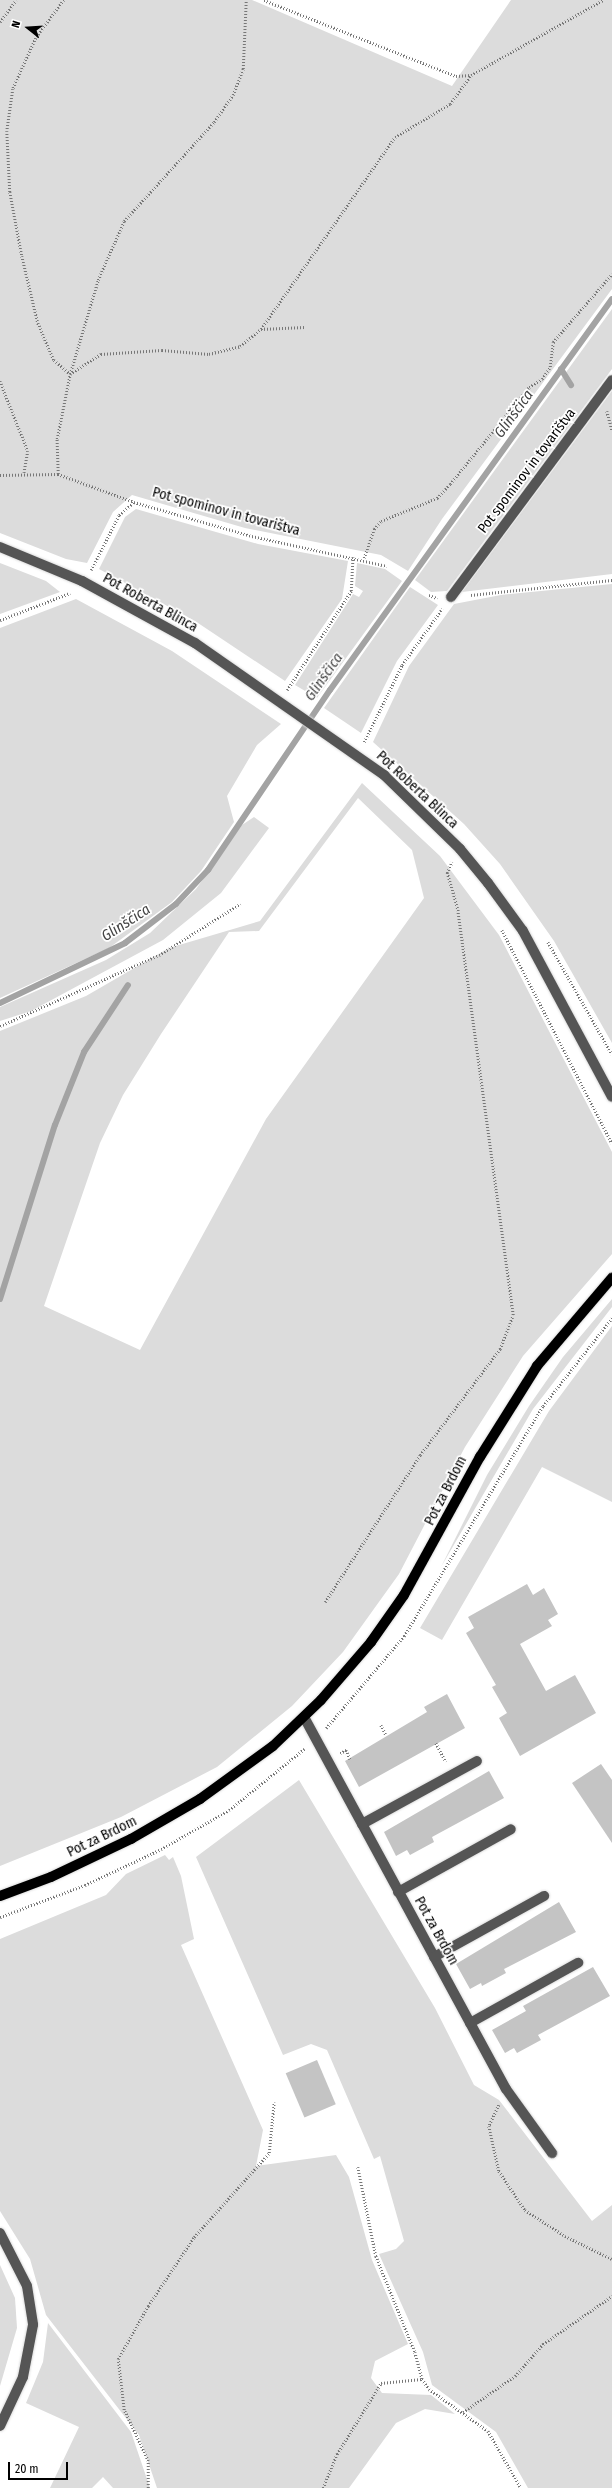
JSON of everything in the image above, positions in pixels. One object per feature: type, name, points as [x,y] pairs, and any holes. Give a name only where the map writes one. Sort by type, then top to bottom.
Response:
[{"type":"main road","name":"Pot za Brdom","points":[[0,1896],[51,1877],[165,1821],[243,1770],[304,1717],[387,1621],[423,1564],[514,1401],[564,1332],[612,1278]]},
{"type":"street","name":"Pot spominov in tovarištva","points":[[451,597],[612,380]]},
{"type":"street","name":"Pot Roberta Blinca","points":[[0,547],[137,609],[294,710],[384,775],[460,849],[522,931],[612,1097]]},
{"type":"street","name":"Pot za Brdom","points":[[304,1717],[506,2088],[552,2153]]},
{"type":"street","points":[[362,1824],[477,1761]]},
{"type":"street","points":[[398,1892],[511,1829]]},
{"type":"street","points":[[434,1957],[544,1896]]},
{"type":"street","points":[[470,2023],[578,1964]]},
{"type":"street","points":[[0,2233],[28,2286],[34,2325],[27,2366],[0,2426]]},
{"type":"path","points":[[0,22],[16,0]]},
{"type":"path","points":[[64,0],[36,38],[13,89],[7,131],[10,192],[38,323],[54,360],[70,374]]},
{"type":"path","points":[[58,474],[57,439],[70,374],[98,280],[124,221],[214,122],[233,96],[243,69],[246,0]]},
{"type":"path","points":[[264,0],[456,76],[471,75]]},
{"type":"path","points":[[70,374],[101,354],[162,350],[209,354],[240,346],[261,329],[395,137],[450,104],[471,75],[603,0]]},
{"type":"path","points":[[364,559],[374,529],[382,521],[437,498],[529,387],[542,379],[550,367],[553,342],[612,274]]},
{"type":"path","points":[[261,329],[305,327]]},
{"type":"path","points":[[0,381],[28,451],[24,473]]},
{"type":"path","points":[[0,475],[24,473],[58,474],[134,502]]},
{"type":"path","name":"Pot spominov in tovarištva","points":[[93,566],[119,515],[134,502],[252,536],[353,556],[387,566]]},
{"type":"path","points":[[279,700],[350,591],[353,556]]},
{"type":"path","points":[[356,754],[402,665],[451,597],[612,580]]},
{"type":"path","points":[[0,620],[67,595]]},
{"type":"path","points":[[325,1602],[420,1455],[500,1349],[513,1315],[458,911],[447,873],[460,849]]},
{"type":"path","points":[[447,856],[456,867]]},
{"type":"path","points":[[0,1026],[159,955],[240,904]]},
{"type":"path","points":[[500,926],[612,1143]]},
{"type":"path","points":[[326,1728],[404,1636],[543,1406],[612,1318]]},
{"type":"path","points":[[381,1725],[386,1735]]},
{"type":"path","points":[[436,1743],[453,1774]]},
{"type":"path","points":[[0,1917],[85,1885],[161,1849],[229,1810],[300,1753]]},
{"type":"path","points":[[506,2088],[489,2126],[499,2171],[525,2210],[565,2236],[612,2258]]},
{"type":"path","points":[[148,2488],[148,2461],[124,2410],[118,2359],[148,2306],[194,2238],[269,2153],[274,2102]]},
{"type":"path","points":[[358,2167],[376,2256],[415,2352],[422,2379],[429,2389],[488,2431],[521,2488]]},
{"type":"path","points":[[463,2412],[515,2376],[543,2344],[612,2296]]},
{"type":"path","points":[[323,2488],[337,2454],[381,2383],[422,2379]]},
{"type":"shaded area","points":[[0,0],[252,0],[452,86],[511,0],[612,0],[612,289],[442,519],[408,571],[381,555],[245,528],[132,495],[113,512],[87,563],[66,559],[0,533]]},
{"type":"shaded area","points":[[612,309],[612,369],[447,591],[431,592],[415,580]]},
{"type":"shaded area","points":[[612,391],[612,574],[462,592]]},
{"type":"shaded area","points":[[136,509],[258,544],[348,561],[342,599],[285,681],[195,621],[99,569],[125,517]]},
{"type":"shaded area","points":[[0,563],[46,581],[60,592],[0,614]]},
{"type":"shaded area","points":[[357,563],[385,569],[402,581],[317,698],[295,685],[353,594],[359,597],[363,591],[355,586]]},
{"type":"shaded area","points":[[612,584],[612,1043],[554,941],[500,864],[464,824],[373,742],[409,666],[454,604],[501,595]]},
{"type":"shaded area","points":[[410,587],[438,605],[397,661],[361,733],[324,708]]},
{"type":"shaded area","points":[[76,599],[172,651],[281,724],[257,745],[227,796],[234,822],[201,871],[172,902],[109,948],[0,998],[0,628]]},
{"type":"shaded area","points":[[362,783],[440,856],[499,935],[612,1152],[612,1254],[523,1356],[465,1447],[399,1574],[343,1652],[292,1706],[217,1767],[121,1817],[0,1866],[0,1031],[86,996],[169,948],[260,921]],"holes":[[[358,798],[412,850],[424,898],[266,1119],[140,1350],[44,1306],[100,1143],[123,1095],[161,1034],[229,932],[259,931]]]},
{"type":"shaded area","points":[[254,817],[269,828],[221,893],[163,940],[31,1011],[0,1021],[0,1007],[106,960],[150,933],[196,889],[242,825]]},
{"type":"shaded area","points":[[612,1299],[612,1307],[533,1409],[441,1567],[487,1475],[529,1406],[563,1357]]},
{"type":"shaded area","points":[[612,1326],[612,1502],[542,1467],[442,1640],[420,1628],[549,1411]]},
{"type":"shaded area","points":[[299,1780],[435,2008],[474,2085],[499,2100],[592,2221],[612,2205],[612,2488],[528,2488],[496,2432],[432,2385],[423,2352],[379,2254],[396,2249],[404,2241],[380,2156],[374,2159],[327,2050],[311,2044],[283,2055],[196,1857]]},
{"type":"shaded area","points":[[165,1855],[169,1860],[173,1857],[181,1876],[194,1939],[181,1945],[263,2130],[256,2166],[336,2155],[349,2177],[372,2260],[408,2344],[375,2361],[371,2378],[382,2393],[431,2395],[455,2414],[425,2409],[396,2423],[349,2488],[157,2488],[139,2435],[46,2315],[30,2259],[0,2211],[0,1939],[106,1895],[126,1874]]},
{"type":"shaded area","points":[[0,2265],[15,2298],[17,2328],[0,2386]]},
{"type":"shaded area","points":[[48,2323],[131,2432],[150,2488],[113,2488],[103,2477],[92,2488],[50,2488],[79,2427],[26,2403],[43,2362]]},
{"type":"building","points":[[527,1584],[533,1595],[544,1588],[558,1614],[548,1620],[552,1626],[520,1644],[546,1691],[575,1675],[596,1713],[520,1756],[499,1718],[507,1713],[492,1687],[496,1685],[466,1633],[474,1628],[468,1617]]},
{"type":"building","points":[[447,1694],[465,1728],[359,1787],[345,1761],[427,1712],[424,1707]]},
{"type":"building","points":[[601,1764],[612,1780],[612,1843],[572,1783]]},
{"type":"building","points":[[489,1771],[504,1798],[432,1837],[434,1842],[410,1855],[407,1850],[396,1856],[384,1832]]},
{"type":"building","points":[[559,1902],[576,1932],[504,1969],[506,1973],[482,1986],[481,1983],[470,1989],[456,1964]]},
{"type":"building","points":[[593,1967],[610,1996],[538,2035],[541,2040],[517,2053],[514,2048],[505,2053],[492,2030],[526,2011],[523,2006]]},
{"type":"building","points":[[317,2060],[336,2104],[304,2117],[286,2073]]},
{"type":"waterway","name":"Glinščica","points":[[0,1003],[125,943],[176,904],[208,870],[330,690],[612,299]]},
{"type":"waterway","points":[[561,369],[571,385]]},
{"type":"waterway","name":"Glinščica","points":[[0,1299],[55,1125],[84,1052],[128,985]]}]
